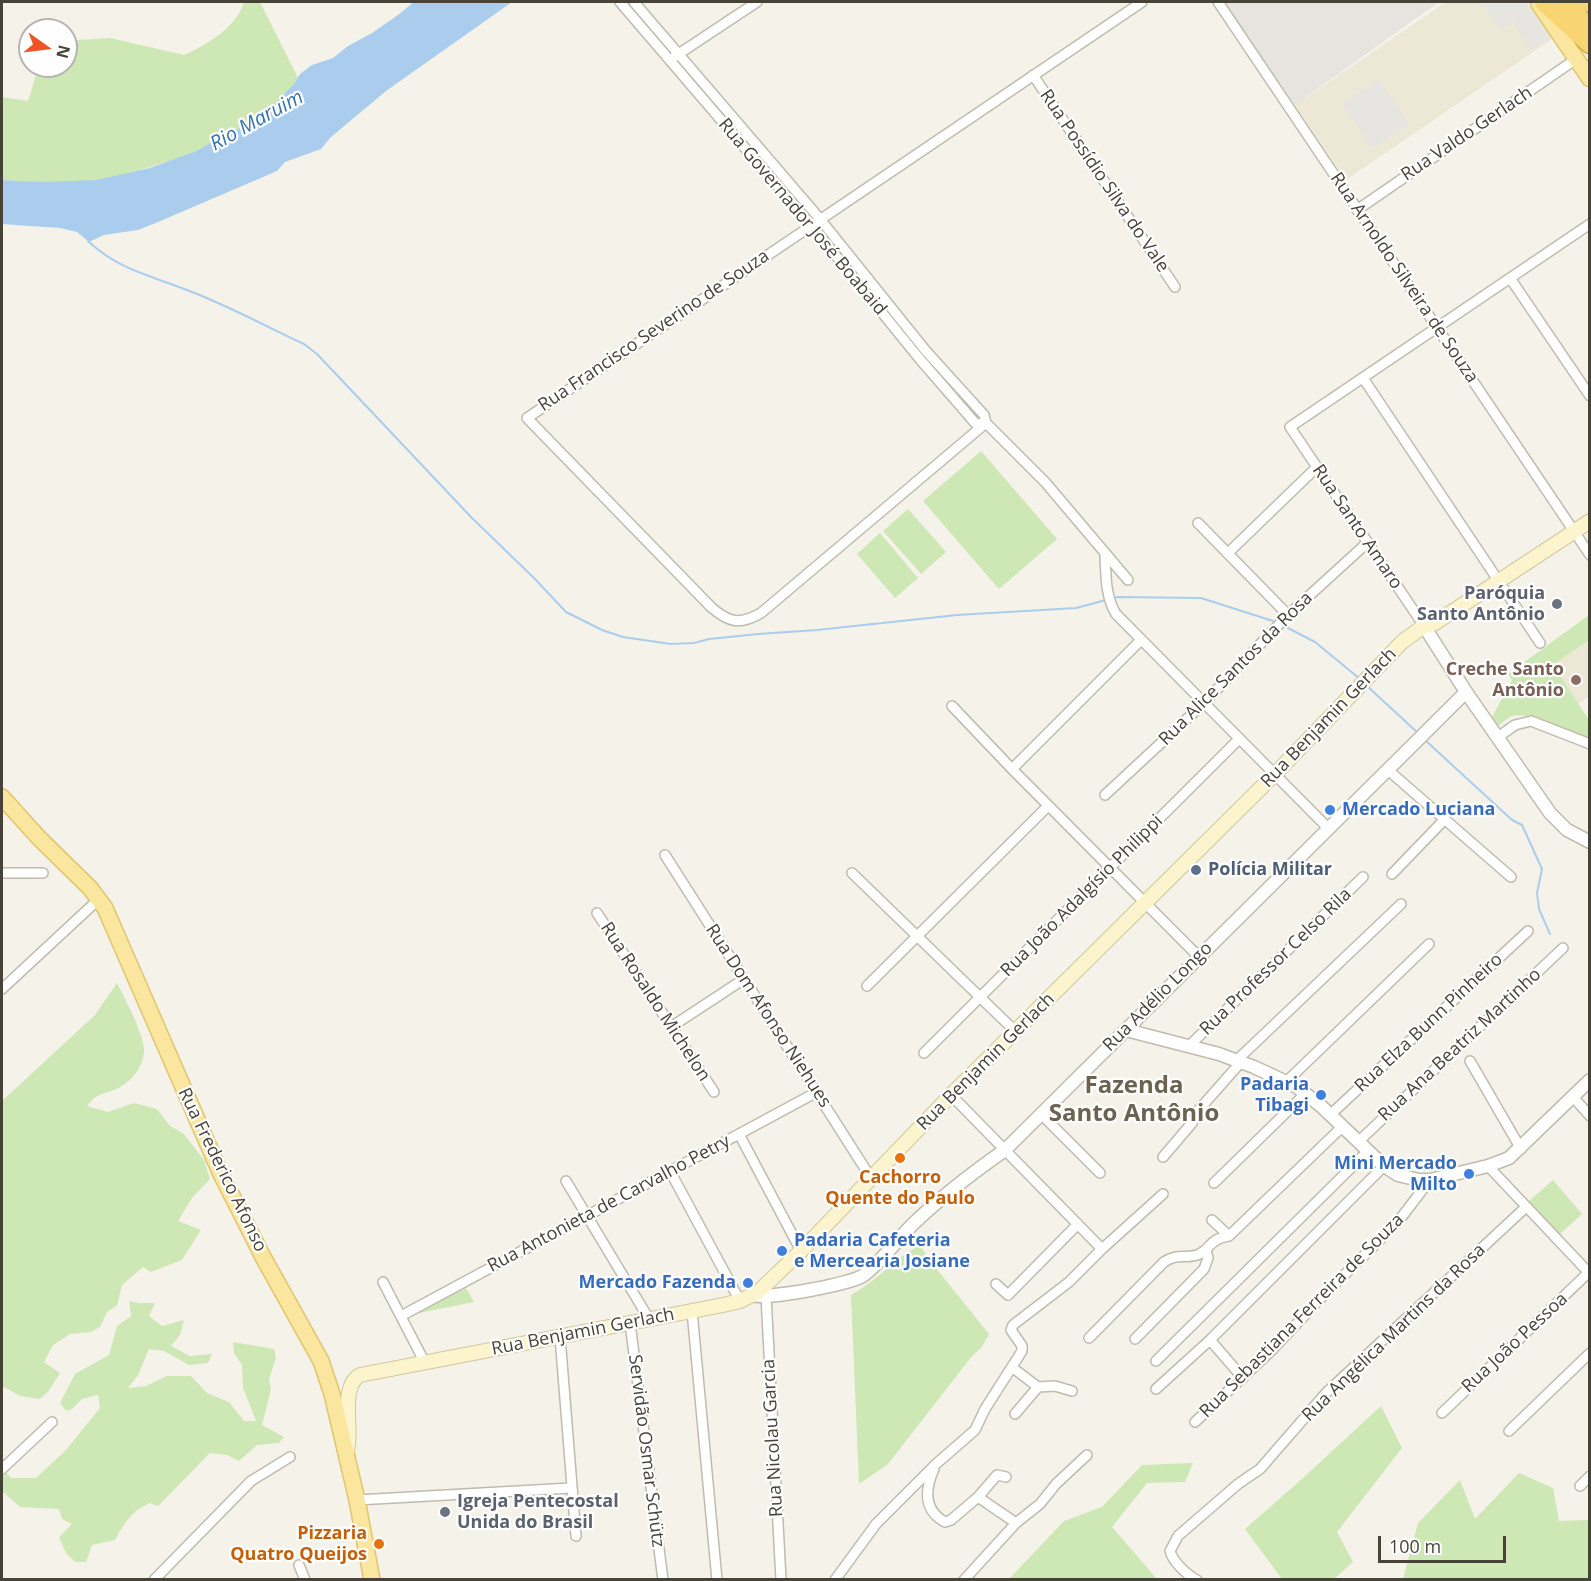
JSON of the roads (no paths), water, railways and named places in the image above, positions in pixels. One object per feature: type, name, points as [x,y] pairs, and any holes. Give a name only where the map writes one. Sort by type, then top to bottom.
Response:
[{"type":"highway","points":[[1544,2],[1590,44]]},
{"type":"highway","points":[[1568,2],[1590,33]]},
{"type":"main road","points":[[1538,2],[1590,79]]},
{"type":"main road","name":"Rua Benjamin Gerlach","points":[[345,1454],[349,1437],[348,1392],[350,1385],[360,1375],[692,1311],[755,1295],[801,1251],[951,1095],[1275,774],[1402,642],[1424,626],[1435,623],[1500,582],[1590,521]]},
{"type":"main road","name":"Rua Frederico Afonso","points":[[2,797],[99,899],[113,926],[197,1122],[238,1209],[321,1361],[332,1394],[357,1500],[372,1580]]},
{"type":"street","name":"Rua Governador José Boabaid","points":[[620,2],[811,225],[918,357],[976,424],[987,423]]},
{"type":"street","name":"Rua Governador José Boabaid","points":[[634,2],[820,219],[926,351],[984,415],[987,423],[1046,482],[1128,580]]},
{"type":"street","points":[[670,60],[757,2]]},
{"type":"street","name":"Rua Francisco Severino de Souza","points":[[987,423],[761,613],[750,619],[737,621],[722,617],[711,607],[527,418],[1142,2]]},
{"type":"street","name":"Rua Arnoldo Silveira de Souza","points":[[1218,2],[1590,555]]},
{"type":"street","name":"Rua Valdo Gerlach","points":[[1358,210],[1576,59]]},
{"type":"street","name":"Rua Possídio Silva do Vale","points":[[1033,75],[1175,287]]},
{"type":"street","points":[[739,141],[747,134]]},
{"type":"street","points":[[1540,642],[1363,378],[1588,228]]},
{"type":"street","points":[[1510,278],[1590,396]]},
{"type":"street","points":[[918,357],[926,351]]},
{"type":"street","name":"Rua Santo Amaro","points":[[1363,378],[1290,427],[1424,626]]},
{"type":"street","points":[[1228,553],[1317,467]]},
{"type":"street","points":[[1198,523],[1288,615]]},
{"type":"street","name":"Rua Alice Santos da Rosa","points":[[1105,795],[1204,703],[1288,615],[1367,543]]},
{"type":"street","points":[[1105,554],[1108,596],[1112,607],[1329,829]]},
{"type":"street","points":[[1424,626],[1466,692],[1558,823],[1590,842]]},
{"type":"street","points":[[1012,769],[1142,640]]},
{"type":"street","name":"Rua Adélio Longo","points":[[755,1295],[844,1283],[864,1275],[954,1186],[1005,1150],[1466,692]]},
{"type":"street","points":[[952,706],[1199,957]]},
{"type":"street","points":[[1498,737],[1515,724],[1531,721],[1590,744]]},
{"type":"street","name":"Rua João Adalgísio Philippi","points":[[924,1053],[1239,739]]},
{"type":"street","points":[[1388,770],[1510,877]]},
{"type":"street","points":[[867,986],[1048,806]]},
{"type":"street","points":[[1392,874],[1445,819]]},
{"type":"street","name":"Rua Dom Afonso Niehues","points":[[665,855],[871,1178]]},
{"type":"street","points":[[2,873],[43,873]]},
{"type":"street","points":[[852,873],[1016,1032]]},
{"type":"street","name":"Rua Professor Celso Rila","points":[[1189,1046],[1363,877]]},
{"type":"street","points":[[2,989],[99,899]]},
{"type":"street","points":[[1163,1157],[1239,1061],[1401,904]]},
{"type":"street","name":"Rua Rosaldo Michelon","points":[[597,913],[714,1092]]},
{"type":"street","name":"Rua Elza Bunn Pinheiro","points":[[1330,1115],[1528,932]]},
{"type":"street","points":[[1286,1082],[1429,944]]},
{"type":"street","name":"Rua Ana Beatriz Martinho","points":[[1358,1142],[1563,948]]},
{"type":"street","points":[[671,1027],[744,979]]},
{"type":"street","points":[[1126,1030],[1239,1061],[1286,1082],[1306,1093],[1384,1166],[1406,1177],[1430,1180],[1502,1162],[1521,1149],[1590,1080]]},
{"type":"street","points":[[1470,1061],[1521,1149]]},
{"type":"street","name":"Rua Antonieta de Carvalho Petry","points":[[401,1316],[817,1092]]},
{"type":"street","points":[[1214,1183],[1306,1093]]},
{"type":"street","points":[[951,1095],[1102,1249]]},
{"type":"street","points":[[1573,1097],[1590,1116]]},
{"type":"street","points":[[1041,1114],[1100,1173]]},
{"type":"street","points":[[1089,1338],[1164,1262],[1172,1257],[1197,1255],[1206,1250],[1211,1242],[1229,1236],[1342,1126]]},
{"type":"street","points":[[739,1134],[801,1251]]},
{"type":"street","points":[[1156,1361],[1368,1151]]},
{"type":"street","points":[[1156,1389],[1210,1340],[1384,1166]]},
{"type":"street","points":[[1488,1166],[1589,1274]]},
{"type":"street","points":[[670,1171],[755,1295]]},
{"type":"street","name":"Rua Sebastiana Ferreira de Souza","points":[[1195,1422],[1243,1378],[1397,1223],[1430,1180]]},
{"type":"street","points":[[566,1181],[649,1319]]},
{"type":"street","points":[[835,1580],[876,1524],[936,1464],[975,1430],[985,1409],[1022,1352],[1022,1346],[1011,1330],[1013,1325],[1070,1282],[1102,1249],[1163,1194]]},
{"type":"street","name":"Rua Angélica Martins da Rosa","points":[[1197,1580],[1186,1572],[1171,1555],[1170,1551],[1178,1536],[1238,1484],[1260,1469],[1326,1393],[1526,1207]]},
{"type":"street","points":[[1212,1220],[1229,1236]]},
{"type":"street","points":[[996,1284],[1008,1295],[1078,1224]]},
{"type":"street","points":[[1136,1339],[1203,1269],[1208,1258],[1206,1250]]},
{"type":"street","name":"Rua João Pessoa","points":[[1442,1413],[1589,1274]]},
{"type":"street","points":[[383,1282],[424,1361]]},
{"type":"street","name":"Rua Nicolau Garcia","points":[[755,1295],[782,1580]]},
{"type":"street","points":[[692,1311],[717,1580]]},
{"type":"street","name":"Servidão Osmar Schütz","points":[[630,1323],[663,1580]]},
{"type":"street","points":[[560,1337],[576,1536]]},
{"type":"street","points":[[1210,1340],[1243,1378]]},
{"type":"street","points":[[1509,1431],[1590,1353]]},
{"type":"street","points":[[1013,1368],[1038,1387],[1054,1386],[1072,1391]]},
{"type":"street","points":[[1015,1414],[1038,1387]]},
{"type":"street","points":[[2,1469],[52,1422]]},
{"type":"street","points":[[964,1580],[1016,1523],[1040,1504],[1061,1479],[1087,1455]]},
{"type":"street","points":[[154,1580],[251,1481],[290,1457]]},
{"type":"street","points":[[936,1464],[926,1496],[932,1510],[938,1518],[945,1522],[951,1520],[978,1497],[997,1475],[1006,1477]]},
{"type":"street","points":[[1580,1486],[1590,1476]]},
{"type":"street","points":[[357,1500],[571,1488]]},
{"type":"street","points":[[978,1497],[1016,1523]]},
{"type":"street","points":[[299,1565],[305,1580]]},
{"type":"water","name":"Rio Maruim","points":[[414,2],[512,2],[386,91],[331,137],[321,149],[285,162],[277,171],[138,230],[104,235],[89,242],[77,232],[60,228],[2,224],[2,180],[43,182],[96,180],[150,168],[196,151],[263,116],[294,84],[300,74],[312,65],[333,58]]},
{"type":"waterway","points":[[88,241],[111,259],[135,271],[217,302],[304,344],[317,354],[471,517],[566,612],[602,630],[623,637],[671,644],[694,643],[709,639],[957,615],[1076,608],[1106,600]]},
{"type":"waterway","points":[[1111,598],[1201,598],[1273,621]]},
{"type":"waterway","points":[[1286,627],[1315,642],[1360,679]]},
{"type":"waterway","points":[[1366,685],[1419,734]]},
{"type":"waterway","points":[[1425,740],[1512,820],[1522,825],[1542,869],[1537,893],[1539,909],[1550,934]]},
{"type":"place","name":"Paróquia Santo Antônio","points":[[1557,604]]},
{"type":"place","name":"Creche Santo Antônio","points":[[1576,680]]},
{"type":"place","name":"Mercado Luciana","points":[[1330,810]]},
{"type":"place","name":"Polícia Militar","points":[[1196,870]]},
{"type":"place","name":"Padaria Tibagi","points":[[1321,1095]]},
{"type":"place","name":"Cachorro Quente do Paulo","points":[[900,1158]]},
{"type":"place","name":"Mini Mercado Milto","points":[[1469,1174]]},
{"type":"place","name":"Padaria Cafeteria e Mercearia Josiane","points":[[782,1251]]},
{"type":"place","name":"Mercado Fazenda","points":[[748,1283]]},
{"type":"place","name":"Igreja Pentecostal Unida do Brasil","points":[[445,1512]]},
{"type":"place","name":"Pizzaria Quatro Queijos","points":[[379,1544]]},
{"type":"district","name":"Fazenda Santo Antônio","points":[[1134,1100]]}]
